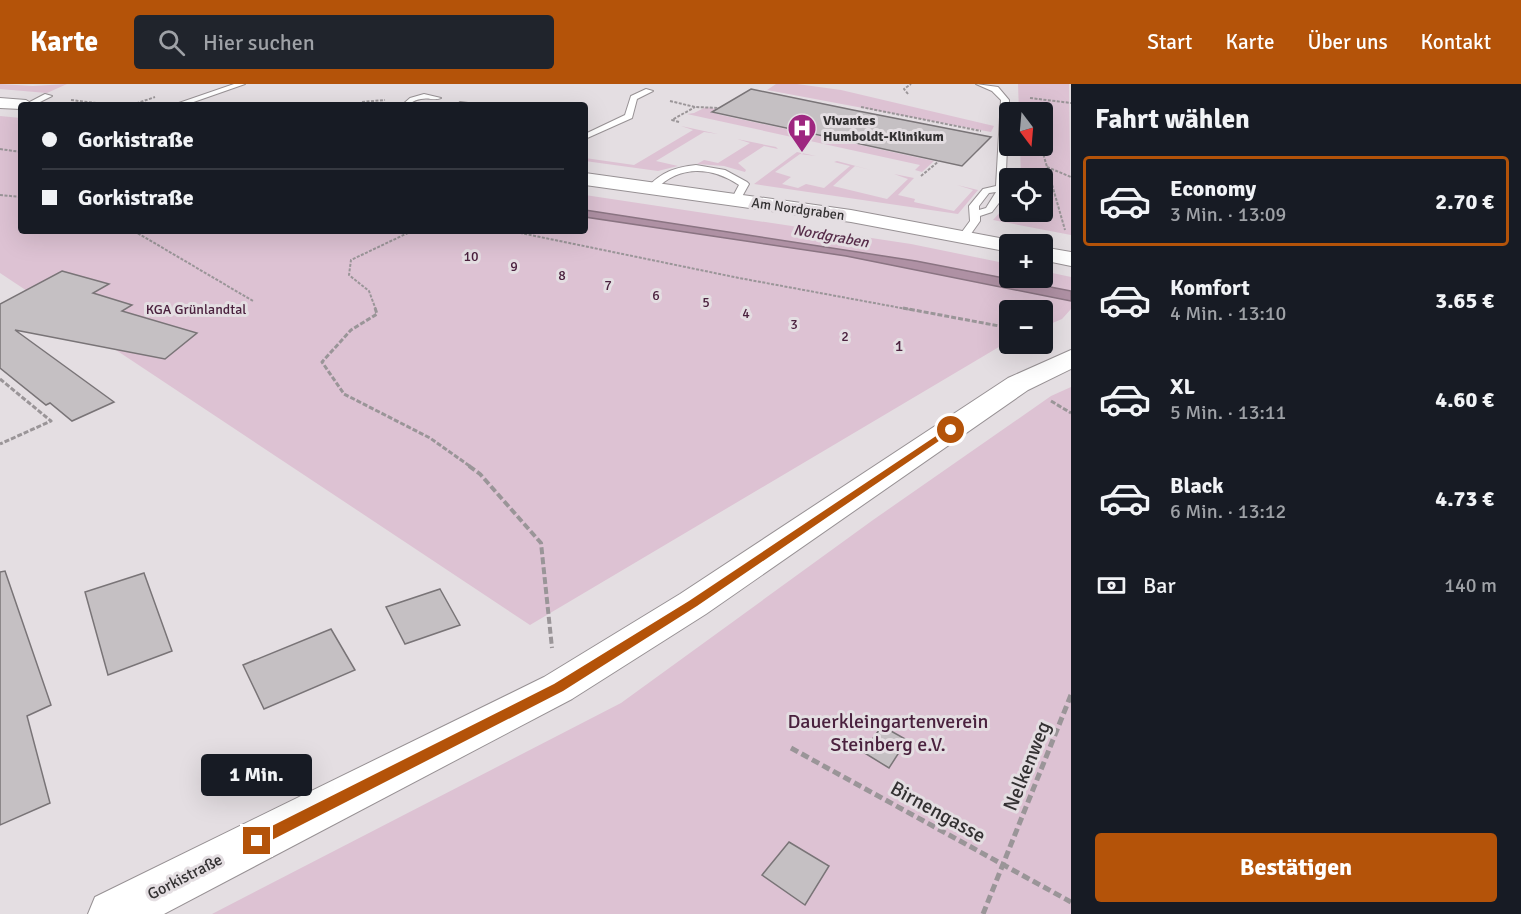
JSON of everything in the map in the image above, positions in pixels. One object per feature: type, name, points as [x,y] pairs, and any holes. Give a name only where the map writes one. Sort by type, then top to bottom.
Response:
[{"type":"main road","name":"Gorkistraße","points":[[113,914],[558,688],[693,604],[1018,384],[1068,360]]},
{"type":"street","points":[[0,103],[18,104]]},
{"type":"street","name":"Am Nordgraben","points":[[588,179],[851,216],[999,244]]},
{"type":"street","points":[[1053,255],[1071,259]]},
{"type":"lane","points":[[186,102],[241,84]]},
{"type":"lane","points":[[964,236],[975,221],[975,214],[989,210],[1000,195],[1005,100],[995,89],[980,84]]},
{"type":"lane","points":[[588,138],[629,116],[634,98],[649,91]]},
{"type":"lane","points":[[408,102],[411,99],[426,95],[437,98]]},
{"type":"lane","points":[[34,102],[48,96]]},
{"type":"lane","points":[[652,188],[664,175],[694,169],[714,169],[731,174],[744,184],[736,200]]},
{"type":"path","points":[[908,94],[904,89],[911,84]]},
{"type":"path","points":[[640,95],[695,107],[719,108]]},
{"type":"path","points":[[1029,98],[1071,103]]},
{"type":"path","points":[[680,122],[672,120],[695,107]]},
{"type":"path","points":[[861,107],[976,130]]},
{"type":"path","points":[[0,149],[18,152]]},
{"type":"path","points":[[1044,156],[1067,236]]},
{"type":"path","points":[[921,176],[939,161]]},
{"type":"path","points":[[1047,167],[1071,177]]},
{"type":"path","points":[[0,195],[18,197]]},
{"type":"path","points":[[139,234],[253,301]]},
{"type":"path","points":[[406,234],[351,260],[349,275],[369,291],[377,314],[351,330],[322,362],[344,394],[430,438],[480,474],[540,543],[558,688]]},
{"type":"path","points":[[526,234],[739,278],[999,326]]},
{"type":"path","points":[[0,379],[51,421],[0,444]]},
{"type":"path","name":"Nelkenweg","points":[[983,914],[1071,695]]},
{"type":"path","name":"Birnengasse","points":[[791,748],[1071,902]]},
{"type":"green space","points":[[0,84],[33,86],[67,84],[47,93],[0,89]]},
{"type":"green space","points":[[776,84],[797,84],[841,90],[994,126],[991,132],[767,90]]},
{"type":"green space","points":[[1018,84],[1069,84],[1071,235],[1003,222],[1053,222],[1053,168],[1021,168],[1020,156],[1053,156],[1053,102],[1019,102]]},
{"type":"green space","points":[[706,107],[716,109],[711,112],[721,115],[934,161],[922,172],[915,170],[920,165],[687,114]]},
{"type":"green space","points":[[0,116],[18,118],[18,234],[588,234],[588,195],[911,244],[999,262],[999,288],[1053,288],[1053,273],[1071,277],[1071,309],[1062,319],[1053,323],[1053,300],[999,300],[999,347],[530,625],[0,273]]},
{"type":"green space","points":[[681,126],[718,134],[704,132],[656,161],[678,166],[658,171],[588,161],[588,158],[634,165],[693,130]]},
{"type":"green space","points":[[737,139],[778,149],[764,146],[738,163],[746,170],[745,172],[724,166],[697,164],[704,160],[718,163],[750,143]]},
{"type":"green space","points":[[797,152],[816,156],[800,154],[775,172],[791,177],[782,184],[798,188],[806,184],[824,188],[850,166],[834,162],[837,161],[871,170],[855,166],[833,186],[887,199],[908,179],[894,174],[914,178],[898,195],[915,199],[914,202],[954,211],[973,190],[957,185],[978,190],[958,214],[754,184]]},
{"type":"green space","points":[[999,213],[999,221],[993,220]]},
{"type":"green space","name":"Dauerkleingartenverein Steinberg e.V.","points":[[1071,387],[1071,914],[212,914],[621,703],[873,520],[1051,396]]},
{"type":"shaded area","points":[[588,210],[916,261],[999,277],[999,287],[846,256],[588,217]]},
{"type":"shaded area","points":[[1006,288],[1053,288],[1071,291],[1071,301]]},
{"type":"building","points":[[751,89],[991,137],[962,166],[712,112]]},
{"type":"building","points":[[62,271],[109,284],[93,293],[132,305],[122,311],[197,333],[165,359],[15,330],[114,402],[72,421],[50,403],[46,405],[0,368],[0,304]]},
{"type":"building","points":[[5,571],[51,705],[27,716],[50,803],[0,825],[0,572]]},
{"type":"building","points":[[144,573],[172,651],[108,675],[85,592]]},
{"type":"building","points":[[440,589],[460,625],[405,644],[386,607]]},
{"type":"building","points":[[331,629],[355,670],[264,709],[243,665]]},
{"type":"building","points":[[882,726],[907,740],[889,768],[863,752]]},
{"type":"building","points":[[789,842],[829,866],[805,905],[762,875]]},
{"type":"place","name":"Vivantes Humboldt-Klinikum","points":[[802,154]]},
{"type":"route","points":[[257,841],[558,688],[693,604],[951,430]]},
{"type":"water label","name":"Nordgraben","points":[[831,236]]},
{"type":"park label","name":"10","points":[[471,256]]},
{"type":"park label","name":"9","points":[[514,266]]},
{"type":"park label","name":"8","points":[[562,275]]},
{"type":"park label","name":"7","points":[[608,285]]},
{"type":"park label","name":"6","points":[[656,295]]},
{"type":"park label","name":"5","points":[[706,302]]},
{"type":"park label","name":"KGA Grünlandtal","points":[[196,309]]},
{"type":"park label","name":"4","points":[[746,313]]},
{"type":"park label","name":"3","points":[[794,324]]},
{"type":"park label","name":"2","points":[[845,336]]},
{"type":"park label","name":"1","points":[[899,346]]}]
